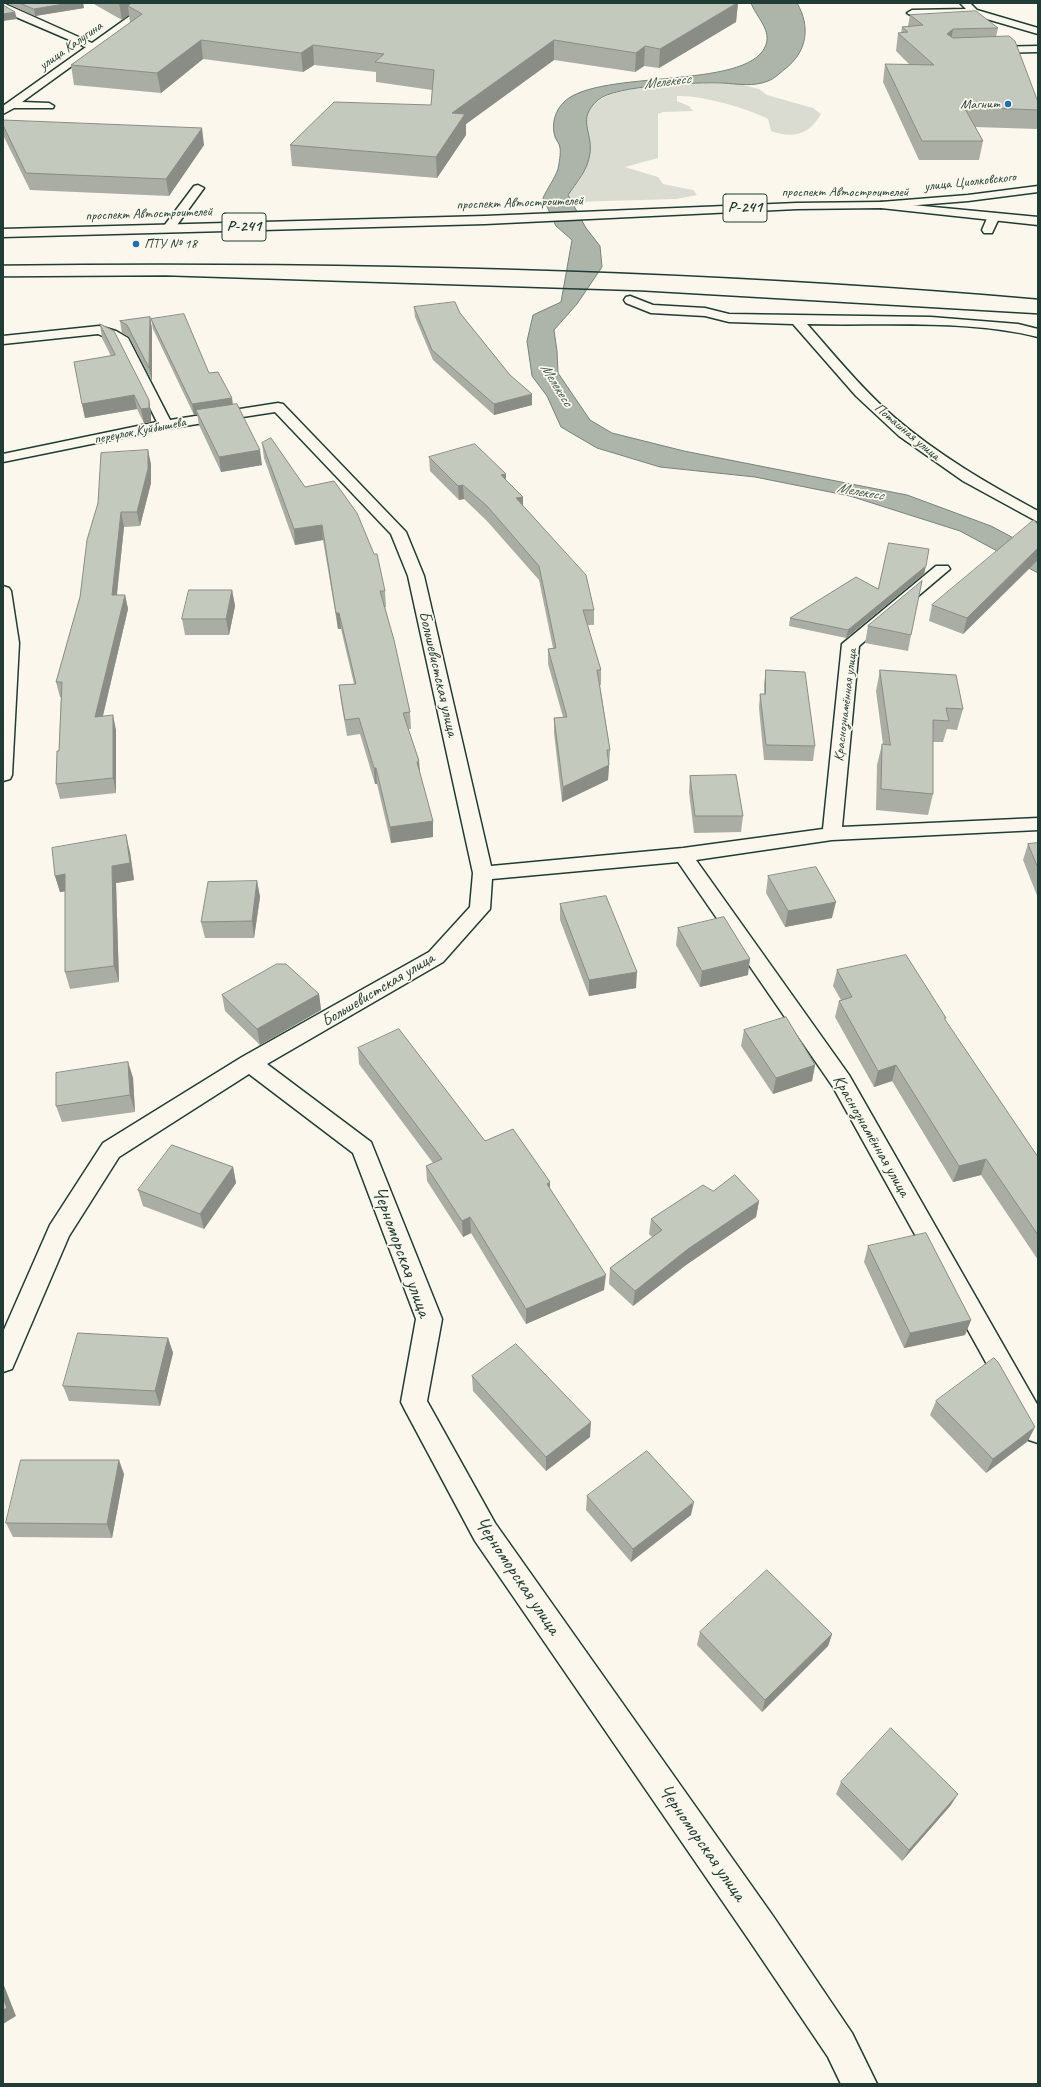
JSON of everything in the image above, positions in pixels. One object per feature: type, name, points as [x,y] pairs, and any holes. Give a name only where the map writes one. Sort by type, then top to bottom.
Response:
[{"type":"main road","name":"улица Калугина","points":[[3,111],[154,3]]},
{"type":"main road","points":[[965,3],[974,12]]},
{"type":"main road","points":[[3,6],[12,12],[94,46]]},
{"type":"main road","points":[[912,13],[974,12],[1038,31]]},
{"type":"main road","points":[[979,50],[1038,49]]},
{"type":"main road","points":[[12,105],[49,106]]},
{"type":"main road","points":[[168,229],[198,188]]},
{"type":"main road","name":"улица Циолковского","points":[[881,205],[968,198],[1038,189]]},
{"type":"main road","name":"проспект Автостроителей","points":[[3,233],[485,220],[797,206],[881,205],[994,216],[1038,222]]},
{"type":"main road","points":[[988,230],[994,216]]},
{"type":"main road","points":[[630,300],[651,309],[705,312],[729,318],[797,320],[931,320],[1018,328],[1038,333]]},
{"type":"main road","name":"Поташная улица","points":[[797,320],[854,386],[903,432],[946,464],[1038,517]]},
{"type":"main road","points":[[3,340],[98,330],[112,334],[123,341],[165,425]]},
{"type":"main road","name":"переулок Куйбышева","points":[[3,458],[165,425],[278,407]]},
{"type":"main road","name":"Большевистская улица","points":[[3,1362],[59,1232],[111,1150],[250,1063],[436,957],[480,908],[483,873],[416,576],[398,532],[278,407]]},
{"type":"main road","name":"Краснознамённая улица","points":[[832,834],[851,644],[942,569]]},
{"type":"main road","points":[[3,591],[11,643],[3,775]]},
{"type":"main road","points":[[483,873],[683,855],[832,834],[1038,824]]},
{"type":"main road","name":"Краснознамённая улица","points":[[683,855],[841,1082],[1038,1431]]},
{"type":"main road","name":"Черноморская улица","points":[[250,1063],[363,1148],[429,1319],[414,1402],[485,1532],[761,1928],[840,2045],[860,2084]]},
{"type":"shaded area","points":[[722,83],[739,84],[759,89],[767,95],[813,108],[821,114],[806,131],[793,135],[786,135],[771,131],[768,119],[748,111],[711,100],[677,96],[677,101],[689,106],[693,111],[663,112],[658,114],[658,158],[625,167],[658,177],[663,184],[693,190],[697,195],[676,199],[571,202],[568,195],[580,179],[585,165],[588,148],[588,132],[585,122],[590,108],[603,98],[621,91],[666,85]]},
{"type":"water","name":"Мелекесс","points":[[751,3],[797,3],[804,21],[804,39],[798,55],[775,77],[763,83],[751,85],[711,83],[677,84],[638,88],[607,95],[598,100],[591,107],[587,120],[590,145],[589,159],[582,176],[568,195],[586,228],[600,246],[602,267],[577,304],[554,330],[558,373],[590,420],[612,433],[684,451],[907,495],[991,526],[1038,551],[1038,573],[960,531],[850,496],[755,477],[660,467],[597,448],[561,427],[547,396],[532,376],[527,341],[533,315],[561,302],[572,240],[556,226],[543,198],[557,172],[559,164],[560,147],[555,137],[553,127],[556,113],[565,101],[583,91],[609,85],[702,75],[730,69],[752,60],[765,47],[767,35],[763,24]]},
{"type":"building","points":[[20,3],[70,3],[34,9]]},
{"type":"building","points":[[132,3],[737,3],[660,49],[645,46],[636,53],[554,40],[452,113],[465,114],[436,157],[290,145],[334,102],[431,105],[434,70],[375,62],[384,54],[313,45],[301,53],[201,40],[157,73],[71,65],[142,14],[128,6]]},
{"type":"building","points":[[3,5],[15,12],[3,14]]},
{"type":"building","points":[[976,11],[998,28],[953,29],[947,34],[953,38],[1009,36],[1015,41],[1038,102],[1038,110],[964,107],[983,141],[922,141],[885,64],[934,65],[898,33],[908,32],[902,27],[923,25],[910,15]]},
{"type":"building","points":[[3,120],[202,128],[166,179],[26,173],[3,125]]},
{"type":"building","points":[[455,302],[460,313],[510,375],[532,394],[494,404],[432,350],[414,307]]},
{"type":"building","points":[[184,314],[209,373],[218,372],[232,398],[192,404],[151,319]]},
{"type":"building","points":[[150,317],[149,368],[127,325],[120,321]]},
{"type":"building","points":[[100,324],[114,331],[149,400],[149,408],[141,409],[134,395],[82,404],[74,362],[115,355]]},
{"type":"building","points":[[237,404],[260,450],[219,457],[196,410]]},
{"type":"building","points":[[271,438],[305,487],[334,481],[357,513],[374,554],[377,554],[385,591],[380,591],[394,640],[410,712],[403,713],[419,761],[417,762],[433,821],[390,827],[376,768],[374,768],[359,718],[345,720],[339,685],[356,684],[339,613],[336,613],[322,525],[294,529],[262,443]]},
{"type":"building","points":[[475,444],[506,474],[501,475],[523,497],[516,498],[586,575],[594,610],[583,610],[601,670],[597,670],[610,750],[607,750],[609,765],[563,787],[554,718],[567,717],[548,649],[556,648],[539,566],[487,506],[463,485],[458,486],[429,457]]},
{"type":"building","points":[[148,450],[148,469],[137,512],[121,512],[112,595],[125,595],[95,717],[113,715],[113,778],[56,784],[62,682],[56,682],[80,597],[87,540],[98,503],[101,453]]},
{"type":"building","points":[[1034,520],[1038,525],[1038,548],[967,618],[932,605]]},
{"type":"building","points":[[889,543],[929,549],[926,566],[848,630],[790,618],[856,577],[878,589]]},
{"type":"building","points":[[922,581],[911,635],[868,626]]},
{"type":"building","points":[[189,590],[232,590],[226,619],[182,619]]},
{"type":"building","points":[[766,670],[805,672],[815,746],[766,745],[760,694],[765,694]]},
{"type":"building","points":[[880,670],[956,675],[963,709],[946,708],[949,721],[933,720],[933,794],[881,789],[882,744],[890,745]]},
{"type":"building","points":[[736,775],[743,816],[695,816],[690,776]]},
{"type":"building","points":[[126,835],[130,863],[112,866],[114,966],[65,972],[65,874],[55,876],[52,848]]},
{"type":"building","points":[[1038,843],[1038,868],[1028,844]]},
{"type":"building","points":[[816,867],[836,902],[788,911],[768,876]]},
{"type":"building","points":[[257,881],[252,921],[201,922],[208,882]]},
{"type":"building","points":[[606,896],[637,972],[589,980],[560,904]]},
{"type":"building","points":[[724,917],[750,959],[702,971],[678,928]]},
{"type":"building","points":[[906,955],[946,1018],[944,1018],[1038,1157],[1038,1235],[986,1159],[959,1166],[896,1065],[878,1071],[839,1001],[852,997],[837,970]]},
{"type":"building","points":[[277,964],[286,964],[319,994],[257,1029],[222,995]]},
{"type":"building","points":[[786,1017],[815,1065],[776,1078],[744,1030]]},
{"type":"building","points":[[399,1029],[485,1141],[513,1129],[550,1182],[547,1184],[606,1275],[526,1309],[470,1217],[462,1221],[426,1166],[442,1159],[358,1048]]},
{"type":"building","points":[[128,1062],[130,1095],[56,1106],[56,1073]]},
{"type":"building","points":[[172,1145],[233,1167],[200,1214],[138,1190]]},
{"type":"building","points":[[735,1175],[759,1201],[688,1249],[635,1291],[610,1268],[662,1230],[651,1219],[703,1185],[713,1191]]},
{"type":"building","points":[[926,1233],[971,1320],[910,1333],[868,1246]]},
{"type":"building","points":[[78,1333],[168,1338],[155,1391],[63,1386]]},
{"type":"building","points":[[516,1344],[591,1422],[546,1457],[472,1376]]},
{"type":"building","points":[[994,1358],[998,1362],[1035,1427],[993,1459],[936,1401]]},
{"type":"building","points":[[647,1451],[694,1502],[633,1549],[587,1496]]},
{"type":"building","points":[[21,1460],[119,1460],[107,1524],[6,1523]]},
{"type":"building","points":[[767,1570],[832,1634],[765,1700],[700,1632]]},
{"type":"building","points":[[891,1728],[958,1794],[909,1850],[841,1782]]},
{"type":"building","points":[[3,1998],[7,2008],[3,2010]]},
{"type":"railway","points":[[3,265],[262,264],[521,269],[780,280],[1038,299]]},
{"type":"railway","points":[[3,277],[166,276],[641,291],[1038,314]]},
{"type":"place","name":"Магнит","points":[[1008,104]]},
{"type":"place","name":"ПТУ № 18","points":[[136,244]]}]
